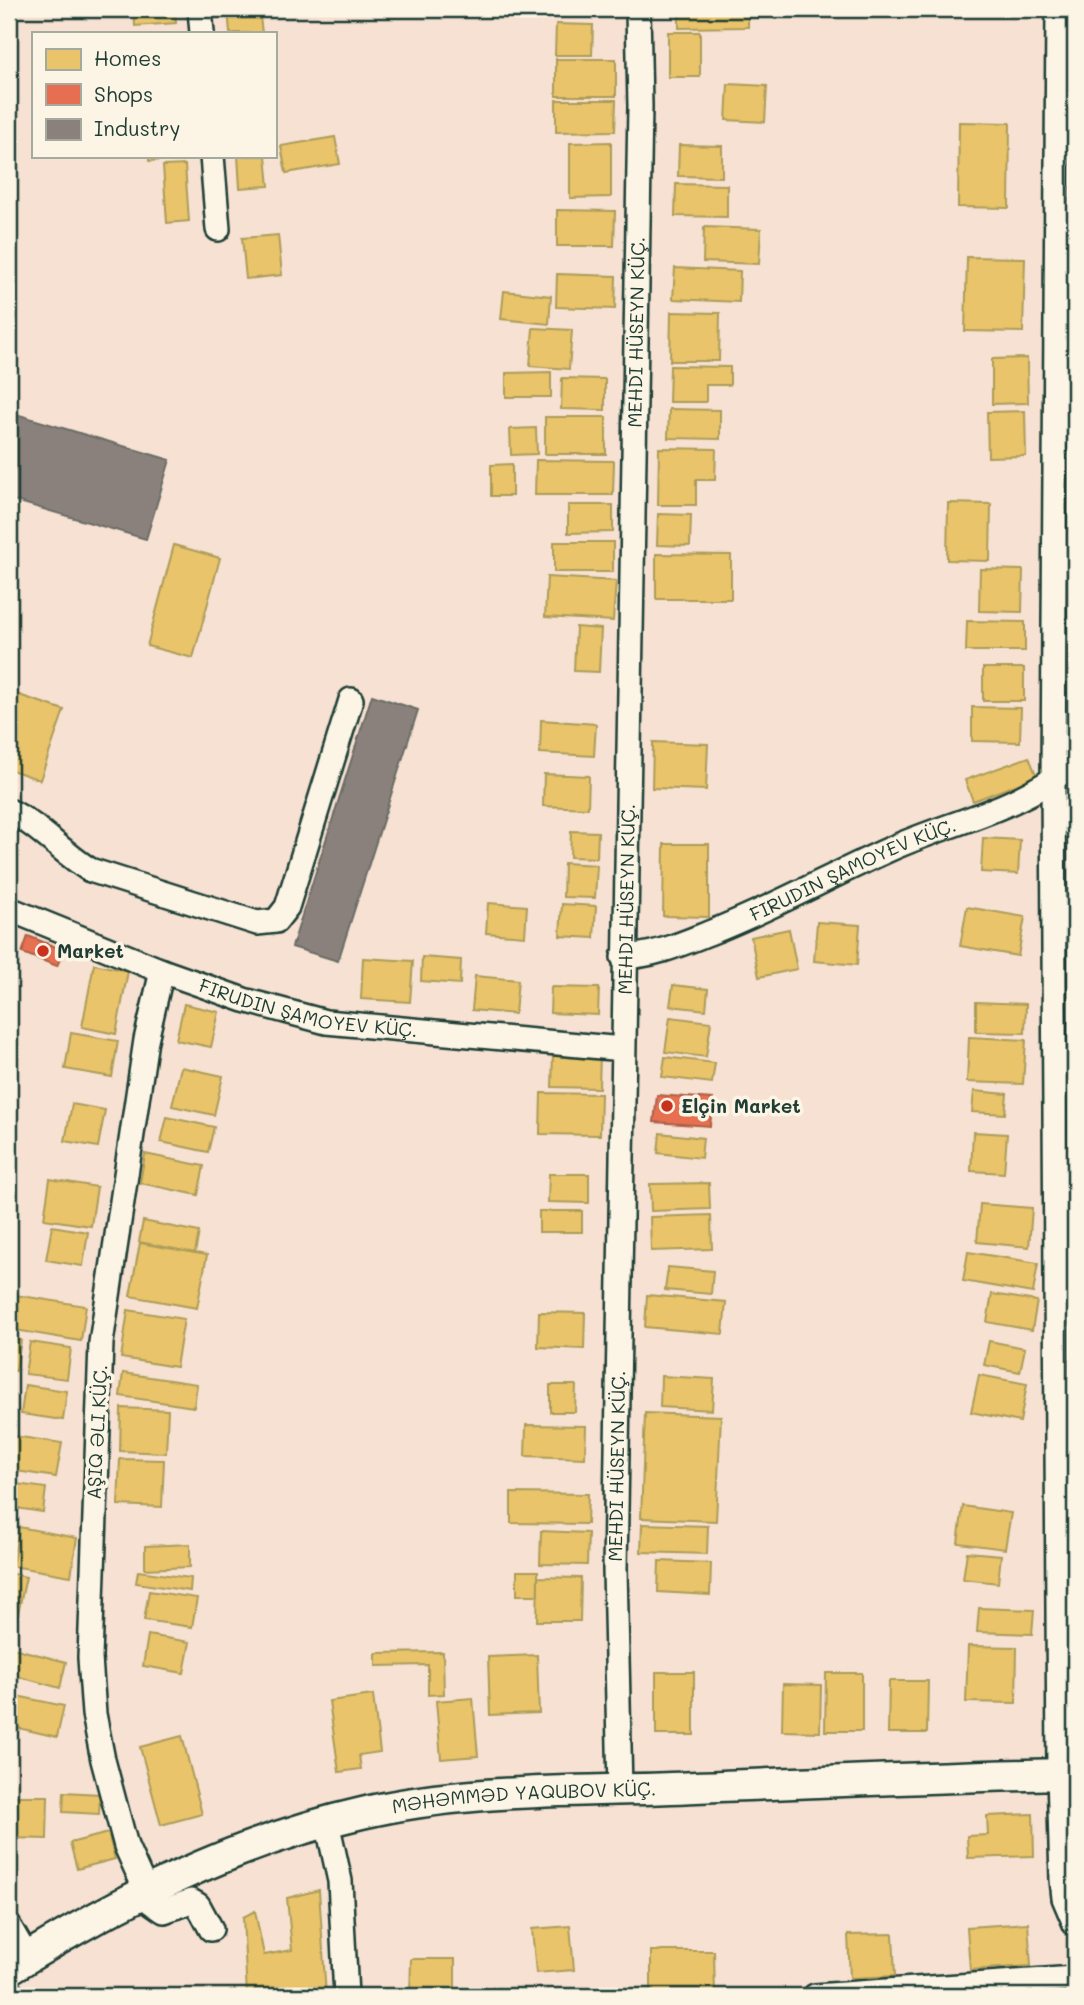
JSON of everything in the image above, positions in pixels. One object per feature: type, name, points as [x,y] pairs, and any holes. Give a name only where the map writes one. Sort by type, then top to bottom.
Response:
[{"type":"main road","name":"MƏHƏMMƏD YAQUBOV KÜÇ.","points":[[18,1963],[145,1889],[274,1838],[327,1822],[437,1798],[1067,1774]]},
{"type":"street","points":[[200,9],[202,32]]},
{"type":"street","name":"MEHDI HÜSEYN KÜÇ.","points":[[620,1790],[615,1569],[623,957],[640,106],[638,9]]},
{"type":"street","points":[[1064,18],[1053,781],[1067,1774],[1062,1880],[1064,1898],[1075,1924]]},
{"type":"street","points":[[212,158],[218,229]]},
{"type":"street","points":[[9,811],[90,870],[257,923],[276,921],[287,907],[351,700]]},
{"type":"street","name":"FIRUDIN ŞAMOYEV KÜÇ.","points":[[623,957],[657,954],[746,918],[892,848],[1012,805],[1053,781],[1075,764]]},
{"type":"street","name":"FIRUDIN ŞAMOYEV KÜÇ.","points":[[9,909],[162,971],[284,1012],[326,1022],[623,1049]]},
{"type":"street","points":[[162,971],[148,1029],[103,1332],[91,1564],[90,1658],[94,1714],[127,1846],[145,1889],[151,1902],[164,1911],[182,1902],[198,1905],[211,1930]]},
{"type":"street","points":[[327,1822],[340,1881],[346,1996]]},
{"type":"street","points":[[9,1926],[18,1963]]},
{"type":"street","points":[[815,1996],[1075,1978]]},
{"type":"street","points":[[9,1990],[12,1996]]},
{"type":"building: Homes","points":[[134,9],[175,9],[176,23],[135,26]]},
{"type":"building: Homes","points":[[228,9],[259,9],[262,32],[230,32]]},
{"type":"building: Homes","points":[[679,9],[748,9],[748,27],[679,28]]},
{"type":"building: Homes","points":[[556,24],[593,25],[592,55],[555,55]]},
{"type":"building: Homes","points":[[668,32],[700,32],[700,77],[668,77]]},
{"type":"building: Homes","points":[[556,59],[616,59],[616,96],[556,96]]},
{"type":"building: Homes","points":[[728,84],[767,86],[765,122],[726,120]]},
{"type":"building: Homes","points":[[556,100],[616,100],[615,131],[556,132]]},
{"type":"building: Homes","points":[[959,122],[1010,123],[1009,208],[958,207]]},
{"type":"building: Homes","points":[[335,137],[340,164],[286,173],[281,146]]},
{"type":"building: Homes","points":[[611,142],[611,197],[570,198],[570,143]]},
{"type":"building: Homes","points":[[679,145],[722,146],[722,177],[678,176]]},
{"type":"building: Homes","points":[[149,158],[183,158],[183,159],[149,161]]},
{"type":"building: Homes","points":[[238,158],[266,158],[269,186],[240,188]]},
{"type":"building: Homes","points":[[185,165],[189,221],[167,223],[163,166]]},
{"type":"building: Homes","points":[[676,184],[727,185],[727,217],[675,216]]},
{"type":"building: Homes","points":[[557,210],[615,211],[614,246],[557,246]]},
{"type":"building: Homes","points":[[704,227],[761,229],[759,264],[703,262]]},
{"type":"building: Homes","points":[[278,235],[282,275],[246,279],[242,238]]},
{"type":"building: Homes","points":[[967,257],[1025,258],[1023,332],[965,331]]},
{"type":"building: Homes","points":[[675,268],[740,271],[739,302],[673,299]]},
{"type":"building: Homes","points":[[557,274],[616,276],[615,309],[556,307]]},
{"type":"building: Homes","points":[[504,291],[551,296],[549,324],[501,319]]},
{"type":"building: Homes","points":[[671,312],[720,313],[719,361],[670,361]]},
{"type":"building: Homes","points":[[533,328],[572,330],[569,369],[530,366]]},
{"type":"building: Homes","points":[[1027,358],[1028,403],[992,404],[992,359]]},
{"type":"building: Homes","points":[[670,366],[730,367],[730,385],[706,385],[706,402],[669,402]]},
{"type":"building: Homes","points":[[551,372],[551,397],[506,397],[506,373]]},
{"type":"building: Homes","points":[[562,378],[605,379],[605,410],[561,409]]},
{"type":"building: Homes","points":[[669,409],[720,410],[720,439],[668,438]]},
{"type":"building: Homes","points":[[1025,411],[1026,456],[988,457],[987,412]]},
{"type":"building: Homes","points":[[545,417],[606,417],[606,454],[545,454]]},
{"type":"building: Homes","points":[[536,428],[537,454],[511,455],[510,429]]},
{"type":"building: Homes","points":[[659,448],[716,449],[715,480],[696,480],[696,505],[658,505]]},
{"type":"building: Homes","points":[[536,460],[614,461],[613,495],[535,495]]},
{"type":"building: Homes","points":[[512,464],[512,496],[491,496],[491,465]]},
{"type":"building: Homes","points":[[948,503],[991,504],[990,561],[947,560]]},
{"type":"building: Homes","points":[[568,505],[613,505],[613,532],[568,533]]},
{"type":"building: Homes","points":[[658,514],[691,515],[690,546],[657,545]]},
{"type":"building: Homes","points":[[554,542],[613,542],[613,572],[554,572]]},
{"type":"building: Homes","points":[[174,545],[220,558],[193,658],[147,646]]},
{"type":"building: Homes","points":[[656,554],[731,555],[731,599],[656,599]]},
{"type":"building: Homes","points":[[980,569],[1023,570],[1022,612],[979,611]]},
{"type":"building: Homes","points":[[547,577],[616,581],[613,621],[545,617]]},
{"type":"building: Homes","points":[[967,621],[1025,622],[1025,651],[966,651]]},
{"type":"building: Homes","points":[[576,627],[601,629],[599,672],[574,671]]},
{"type":"building: Homes","points":[[983,668],[1024,668],[1024,701],[983,701]]},
{"type":"building: Homes","points":[[13,693],[64,710],[40,780],[9,769],[9,706]]},
{"type":"building: Homes","points":[[972,707],[1021,708],[1020,742],[972,741]]},
{"type":"building: Homes","points":[[541,720],[596,724],[594,756],[540,753]]},
{"type":"building: Homes","points":[[653,742],[708,744],[706,790],[652,788]]},
{"type":"building: Homes","points":[[1029,757],[1037,777],[973,801],[965,780]]},
{"type":"building: Homes","points":[[544,774],[589,776],[588,808],[543,806]]},
{"type":"building: Homes","points":[[571,831],[598,832],[597,858],[570,857]]},
{"type":"building: Homes","points":[[983,838],[1020,840],[1018,874],[981,872]]},
{"type":"building: Homes","points":[[664,844],[709,844],[709,917],[663,916]]},
{"type":"building: Homes","points":[[564,863],[597,865],[595,898],[563,897]]},
{"type":"building: Homes","points":[[488,903],[527,906],[525,936],[486,933]]},
{"type":"building: Homes","points":[[562,904],[596,906],[594,938],[560,936]]},
{"type":"building: Homes","points":[[967,907],[1025,917],[1018,956],[960,946]]},
{"type":"building: Homes","points":[[817,922],[860,925],[857,965],[814,961]]},
{"type":"building: Homes","points":[[789,929],[797,969],[759,977],[751,937]]},
{"type":"building: Homes","points":[[422,957],[461,960],[460,984],[421,981]]},
{"type":"building: Homes","points":[[363,958],[413,961],[410,1002],[361,999]]},
{"type":"building: Homes","points":[[94,964],[128,971],[116,1034],[82,1027]]},
{"type":"building: Homes","points":[[475,976],[518,980],[515,1014],[472,1010]]},
{"type":"building: Homes","points":[[673,985],[708,989],[706,1010],[670,1006]]},
{"type":"building: Homes","points":[[551,987],[599,988],[598,1015],[550,1013]]},
{"type":"building: Homes","points":[[976,1002],[1026,1004],[1025,1033],[976,1032]]},
{"type":"building: Homes","points":[[184,1004],[219,1012],[211,1047],[176,1040]]},
{"type":"building: Homes","points":[[670,1017],[711,1022],[706,1057],[665,1052]]},
{"type":"building: Homes","points":[[71,1033],[118,1041],[112,1077],[65,1069]]},
{"type":"building: Homes","points":[[969,1037],[1026,1040],[1023,1084],[967,1082]]},
{"type":"building: Homes","points":[[553,1053],[600,1054],[599,1088],[552,1087]]},
{"type":"building: Homes","points":[[665,1057],[715,1063],[712,1083],[662,1077]]},
{"type":"building: Homes","points":[[181,1067],[223,1076],[214,1115],[172,1106]]},
{"type":"building: Homes","points":[[974,1091],[1007,1094],[1005,1114],[972,1112]]},
{"type":"building: Homes","points":[[541,1093],[601,1094],[600,1135],[540,1134]]},
{"type":"building: Homes","points":[[72,1104],[105,1110],[98,1147],[65,1141]]},
{"type":"building: Homes","points":[[167,1117],[214,1127],[208,1152],[161,1142]]},
{"type":"building: Homes","points":[[973,1132],[1007,1134],[1004,1173],[971,1171]]},
{"type":"building: Homes","points":[[660,1133],[703,1138],[701,1158],[658,1153]]},
{"type":"building: Homes","points":[[145,1154],[204,1166],[198,1195],[140,1183]]},
{"type":"building: Homes","points":[[549,1174],[589,1174],[589,1203],[548,1202]]},
{"type":"building: Homes","points":[[50,1179],[97,1187],[91,1226],[44,1219]]},
{"type":"building: Homes","points":[[709,1183],[710,1209],[651,1211],[650,1184]]},
{"type":"building: Homes","points":[[980,1204],[1032,1208],[1029,1247],[977,1242]]},
{"type":"building: Homes","points":[[539,1211],[582,1211],[582,1232],[539,1232]]},
{"type":"building: Homes","points":[[711,1215],[712,1249],[651,1251],[650,1217]]},
{"type":"building: Homes","points":[[143,1221],[199,1232],[195,1253],[139,1242]]},
{"type":"building: Homes","points":[[52,1226],[88,1232],[83,1266],[46,1260]]},
{"type":"building: Homes","points":[[140,1243],[207,1255],[197,1308],[130,1296]]},
{"type":"building: Homes","points":[[968,1252],[1038,1263],[1033,1293],[963,1281]]},
{"type":"building: Homes","points":[[668,1267],[713,1271],[711,1294],[665,1290]]},
{"type":"building: Homes","points":[[9,1294],[86,1306],[81,1341],[9,1329]]},
{"type":"building: Homes","points":[[992,1294],[1037,1301],[1032,1330],[987,1322]]},
{"type":"building: Homes","points":[[647,1295],[726,1302],[723,1334],[645,1327]]},
{"type":"building: Homes","points":[[128,1310],[184,1319],[176,1367],[121,1358]]},
{"type":"building: Homes","points":[[539,1312],[585,1313],[584,1349],[538,1347]]},
{"type":"building: Homes","points":[[9,1338],[21,1340],[16,1371],[9,1370]]},
{"type":"building: Homes","points":[[989,1341],[1025,1348],[1020,1372],[984,1365]]},
{"type":"building: Homes","points":[[30,1342],[71,1348],[67,1379],[25,1374]]},
{"type":"building: Homes","points":[[123,1373],[197,1384],[194,1407],[120,1396]]},
{"type":"building: Homes","points":[[979,1375],[1027,1384],[1020,1422],[971,1412]]},
{"type":"building: Homes","points":[[661,1376],[714,1379],[712,1410],[660,1407]]},
{"type":"building: Homes","points":[[25,1385],[67,1391],[63,1420],[21,1414]]},
{"type":"building: Homes","points":[[550,1385],[576,1385],[575,1412],[550,1412]]},
{"type":"building: Homes","points":[[121,1408],[168,1410],[166,1453],[120,1451]]},
{"type":"building: Homes","points":[[645,1413],[721,1416],[716,1521],[641,1518]]},
{"type":"building: Homes","points":[[526,1425],[586,1426],[585,1458],[525,1456]]},
{"type":"building: Homes","points":[[14,1436],[62,1443],[56,1477],[9,1470]]},
{"type":"building: Homes","points":[[120,1459],[164,1460],[162,1507],[118,1505]]},
{"type":"building: Homes","points":[[9,1483],[46,1488],[43,1512],[9,1507]]},
{"type":"building: Homes","points":[[511,1493],[588,1494],[587,1524],[511,1523]]},
{"type":"building: Homes","points":[[963,1506],[1011,1513],[1005,1549],[958,1543]]},
{"type":"building: Homes","points":[[642,1524],[708,1526],[707,1554],[641,1552]]},
{"type":"building: Homes","points":[[19,1527],[77,1538],[71,1576],[12,1566]]},
{"type":"building: Homes","points":[[541,1531],[588,1533],[587,1565],[540,1564]]},
{"type":"building: Homes","points":[[190,1544],[190,1567],[145,1569],[145,1546]]},
{"type":"building: Homes","points":[[967,1552],[1001,1555],[998,1583],[963,1579]]},
{"type":"building: Homes","points":[[659,1561],[711,1563],[710,1595],[658,1592]]},
{"type":"building: Homes","points":[[138,1571],[191,1578],[190,1591],[136,1583]]},
{"type":"building: Homes","points":[[517,1571],[538,1571],[538,1595],[517,1595]]},
{"type":"building: Homes","points":[[9,1573],[26,1577],[15,1627],[9,1626]]},
{"type":"building: Homes","points":[[538,1577],[581,1578],[580,1621],[537,1621]]},
{"type":"building: Homes","points":[[149,1591],[197,1598],[192,1627],[144,1620]]},
{"type":"building: Homes","points":[[979,1608],[1034,1610],[1032,1634],[977,1632]]},
{"type":"building: Homes","points":[[148,1635],[190,1642],[184,1673],[143,1666]]},
{"type":"building: Homes","points":[[968,1646],[1017,1647],[1016,1703],[966,1702]]},
{"type":"building: Homes","points":[[9,1647],[66,1662],[60,1688],[9,1674]]},
{"type":"building: Homes","points":[[443,1652],[444,1694],[428,1695],[428,1665],[376,1666],[376,1653]]},
{"type":"building: Homes","points":[[537,1655],[539,1713],[490,1715],[488,1657]]},
{"type":"building: Homes","points":[[656,1672],[694,1672],[694,1735],[656,1735]]},
{"type":"building: Homes","points":[[826,1673],[862,1673],[862,1731],[825,1731]]},
{"type":"building: Homes","points":[[889,1681],[928,1681],[927,1733],[888,1733]]},
{"type":"building: Homes","points":[[783,1684],[821,1685],[820,1732],[782,1731]]},
{"type":"building: Homes","points":[[373,1695],[380,1752],[359,1755],[361,1769],[339,1772],[329,1701]]},
{"type":"building: Homes","points":[[17,1696],[64,1706],[57,1737],[10,1726]]},
{"type":"building: Homes","points":[[473,1698],[478,1756],[441,1759],[436,1701]]},
{"type":"building: Homes","points":[[182,1736],[202,1814],[161,1825],[140,1747]]},
{"type":"building: Homes","points":[[64,1792],[100,1794],[99,1814],[63,1812]]},
{"type":"building: Homes","points":[[11,1796],[48,1796],[47,1839],[10,1838]]},
{"type":"building: Homes","points":[[1033,1814],[1034,1856],[968,1858],[967,1836],[988,1835],[987,1816]]},
{"type":"building: Homes","points":[[108,1833],[115,1859],[77,1869],[70,1843]]},
{"type":"building: Homes","points":[[319,1890],[326,1996],[247,1996],[243,1917],[255,1911],[264,1955],[292,1950],[287,1898]]},
{"type":"building: Homes","points":[[1028,1923],[1031,1966],[970,1970],[967,1927]]},
{"type":"building: Homes","points":[[570,1926],[574,1970],[536,1973],[532,1929]]},
{"type":"building: Homes","points":[[893,1934],[895,1976],[850,1978],[848,1935]]},
{"type":"building: Homes","points":[[651,1951],[714,1951],[715,1996],[651,1996]]},
{"type":"building: Homes","points":[[411,1959],[455,1959],[455,1996],[410,1996]]},
{"type":"building: Shops","points":[[28,936],[64,950],[57,966],[22,953]]},
{"type":"building: Shops","points":[[657,1095],[713,1099],[710,1126],[654,1122]]},
{"type":"building: Industry","points":[[9,412],[170,460],[146,539],[9,499]]},
{"type":"building: Industry","points":[[372,695],[418,710],[338,961],[292,947]]},
{"type":"place","name":"Market","points":[[43,951]]},
{"type":"place","name":"Elçin Market","points":[[667,1106]]}]
